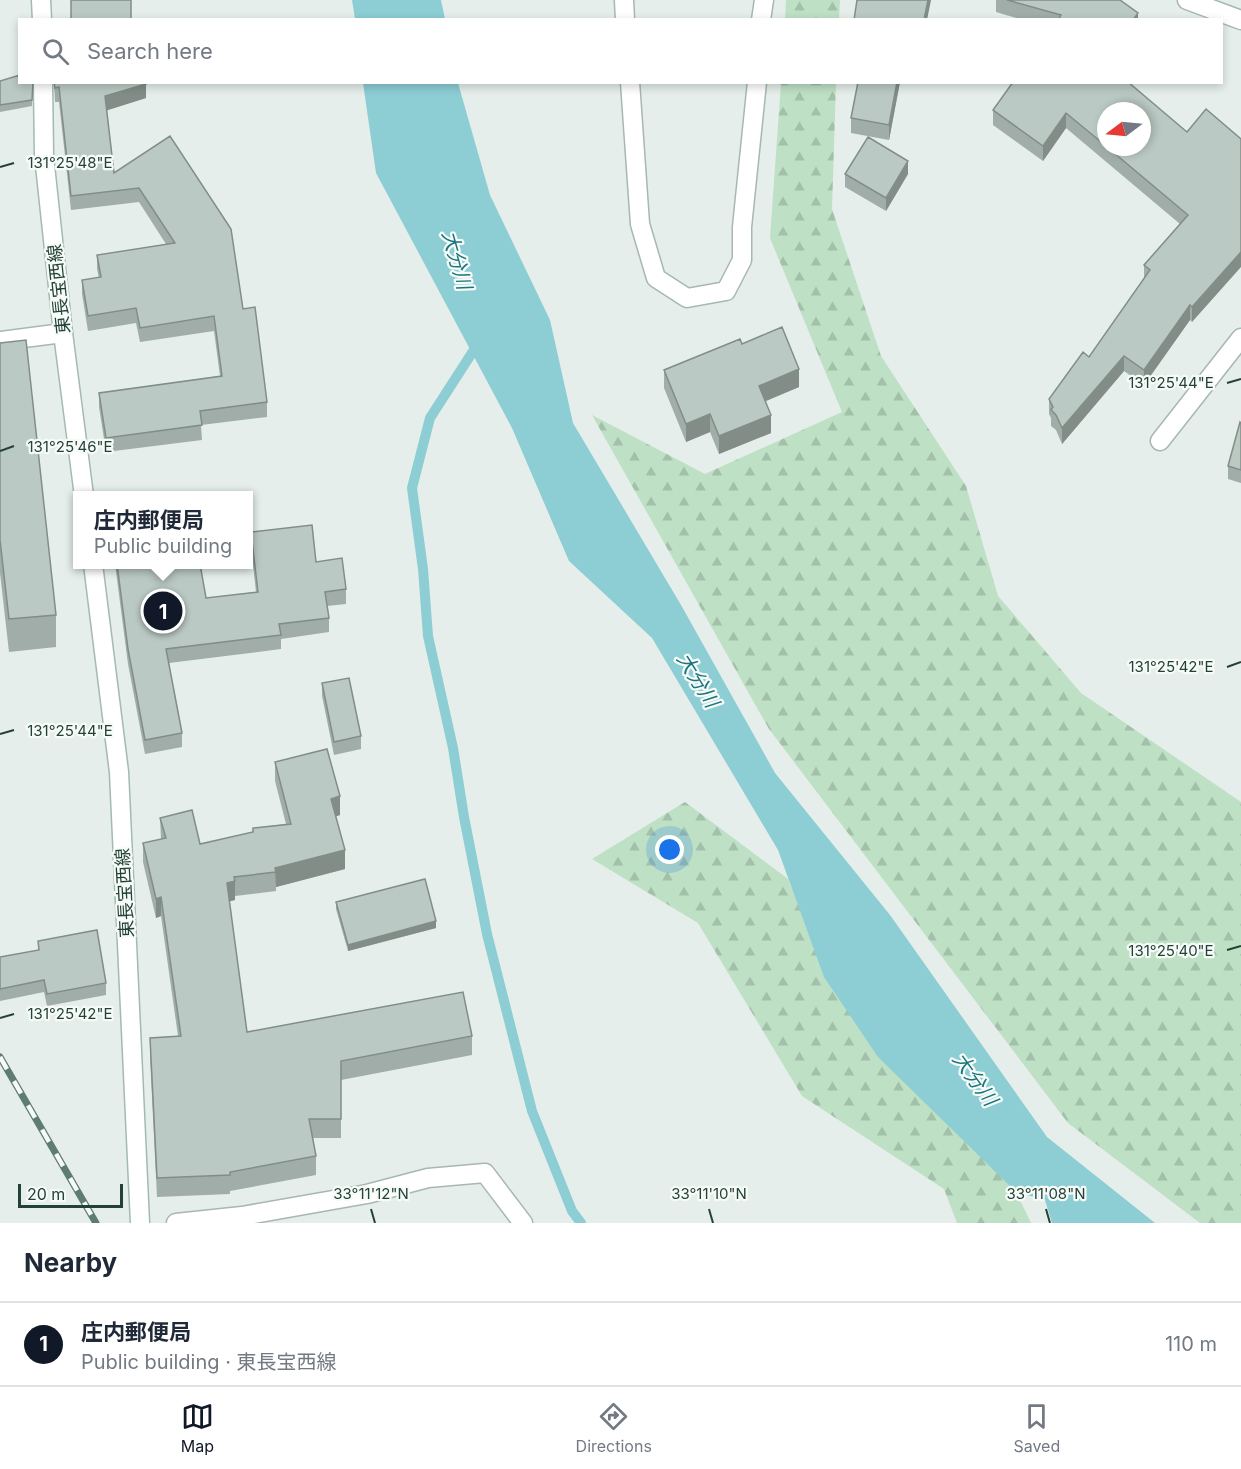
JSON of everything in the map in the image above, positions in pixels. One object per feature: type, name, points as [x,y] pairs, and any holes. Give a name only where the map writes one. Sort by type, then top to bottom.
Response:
[{"type":"street","points":[[41,0],[42,18]]},
{"type":"street","points":[[624,0],[625,18]]},
{"type":"street","points":[[761,18],[764,0]]},
{"type":"street","points":[[1187,0],[1241,20]]},
{"type":"street","name":"東長宝西線","points":[[43,84],[44,156],[63,333],[83,491]]},
{"type":"street","points":[[630,84],[640,224],[656,278],[687,298],[726,291],[742,260],[742,227],[757,84]]},
{"type":"street","points":[[0,341],[63,333]]},
{"type":"street","points":[[1160,441],[1241,338]]},
{"type":"street","name":"東長宝西線","points":[[94,569],[119,772],[140,1223]]},
{"type":"street","points":[[176,1223],[242,1216],[345,1198],[428,1178],[485,1173],[523,1223]]},
{"type":"green space","points":[[786,0],[840,0],[839,18],[785,18]]},
{"type":"green space","points":[[781,84],[836,84],[832,209],[881,356],[966,486],[998,596],[1081,693],[1241,802],[1241,1223],[1200,1223],[1068,1123],[769,729],[592,415],[705,474],[842,412],[770,238]]},
{"type":"green space","points":[[685,802],[788,879],[831,987],[1016,1192],[1031,1223],[957,1223],[944,1189],[802,1096],[698,923],[592,859]]},
{"type":"water","points":[[352,0],[441,0],[445,18],[355,18]]},
{"type":"water","name":"大分川","points":[[363,84],[458,84],[490,195],[550,320],[573,423],[681,605],[775,773],[890,915],[1047,1137],[1155,1223],[1052,1223],[1045,1200],[1016,1192],[878,1057],[824,977],[778,850],[652,638],[569,561],[512,428],[376,173]]},
{"type":"building","points":[[71,0],[131,0],[131,18],[71,18]]},
{"type":"building","points":[[857,0],[928,0],[924,18],[854,18]]},
{"type":"building","points":[[1007,0],[1120,0],[1138,13],[1134,18],[1059,18],[1061,15]]},
{"type":"building","points":[[18,76],[18,84],[33,84],[32,100],[0,105],[0,81]]},
{"type":"building","points":[[54,84],[146,84],[105,96],[114,173],[170,136],[231,229],[243,309],[255,307],[267,402],[200,411],[202,425],[106,438],[99,393],[222,376],[214,316],[140,328],[136,308],[88,316],[82,280],[101,277],[97,255],[175,243],[139,188],[71,196],[59,87],[55,88]]},
{"type":"building","points":[[858,84],[897,84],[889,125],[851,118]]},
{"type":"building","points":[[1012,84],[1130,84],[1187,132],[1206,109],[1241,139],[1241,252],[1192,307],[1190,305],[1144,370],[1124,356],[1062,428],[1051,410],[1053,407],[1049,399],[1083,352],[1089,357],[1150,270],[1144,265],[1188,215],[1118,156],[1151,156],[1151,102],[1097,102],[1097,139],[1066,113],[1043,146],[993,110]]},
{"type":"building","points":[[868,137],[908,161],[886,198],[845,174]]},
{"type":"building","points":[[782,327],[799,369],[759,386],[771,415],[719,436],[710,414],[686,424],[664,370],[740,339],[742,344]]},
{"type":"building","points":[[26,340],[56,615],[9,619],[0,540],[0,343]]},
{"type":"building","points":[[1241,423],[1241,470],[1228,466]]},
{"type":"building","points":[[312,525],[316,562],[342,558],[346,589],[325,592],[329,618],[279,624],[281,635],[166,649],[182,733],[145,740],[128,649],[118,569],[201,569],[206,598],[258,592],[253,532]]},
{"type":"building","points":[[349,678],[361,736],[334,742],[322,683]]},
{"type":"building","points":[[327,749],[340,796],[331,799],[345,850],[275,868],[276,872],[234,877],[235,881],[227,883],[247,1032],[463,992],[472,1036],[341,1061],[341,1119],[309,1119],[316,1156],[230,1172],[230,1175],[157,1178],[150,1038],[181,1036],[161,897],[156,899],[143,843],[166,838],[160,818],[192,810],[200,844],[253,832],[253,828],[291,824],[275,762]]},
{"type":"building","points":[[425,879],[436,921],[348,945],[336,902]]},
{"type":"building","points":[[97,930],[106,983],[47,994],[44,980],[0,989],[0,957],[39,950],[38,941]]},
{"type":"waterway","points":[[479,342],[430,418],[412,488],[423,569],[428,636],[453,748],[487,934],[532,1111],[572,1211],[581,1223]]},
{"type":"railway","points":[[0,1057],[96,1223]]},
{"type":"place","name":"庄内郵便局","points":[[163,611]]}]
